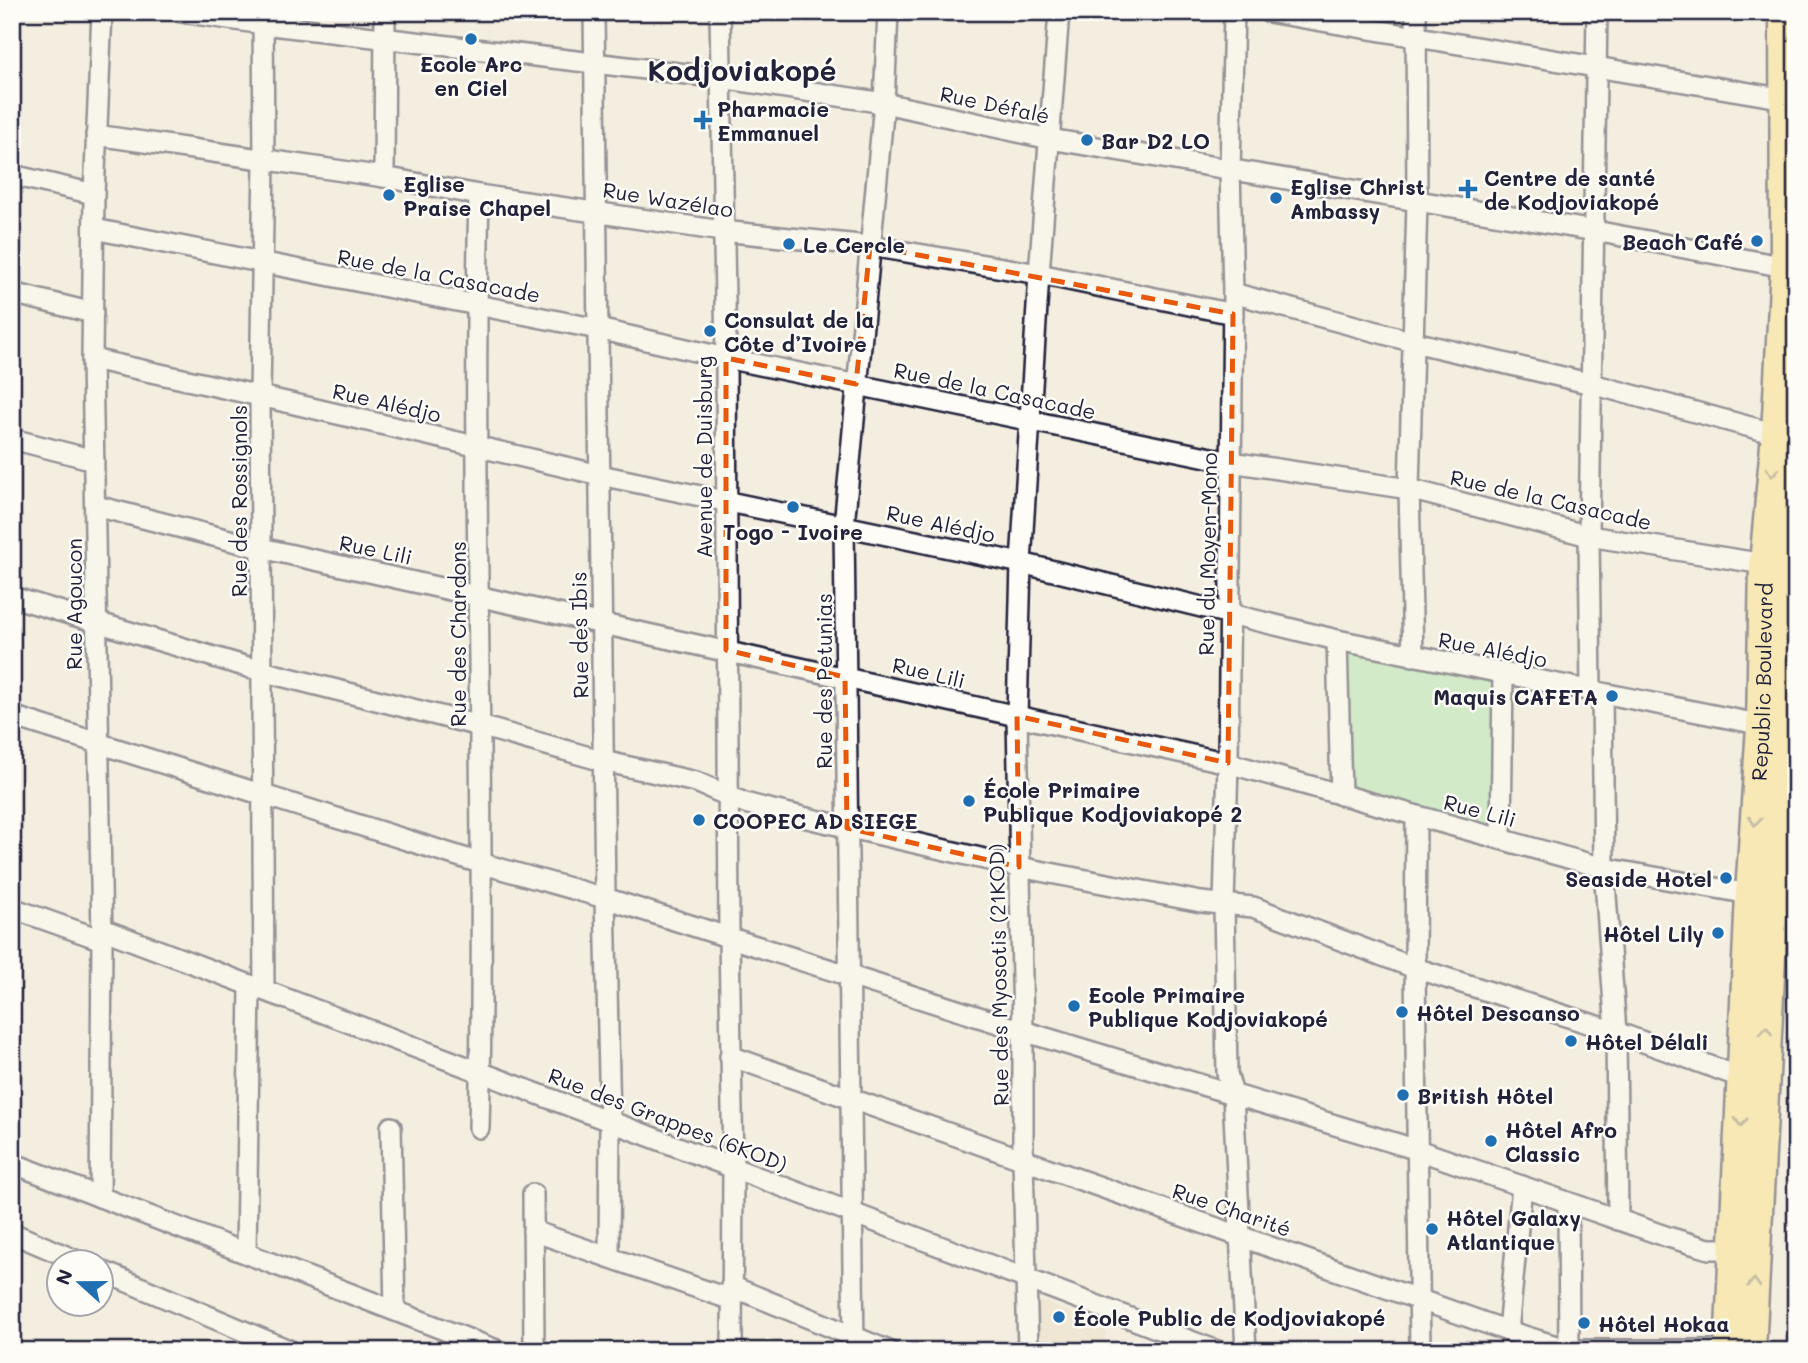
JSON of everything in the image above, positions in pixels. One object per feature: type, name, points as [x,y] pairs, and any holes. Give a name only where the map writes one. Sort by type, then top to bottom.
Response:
[{"type":"highway","name":"Republic Boulevard","points":[[1740,1350],[1771,727],[1764,564],[1790,268],[1784,12]]},
{"type":"highway","name":"Republic Boulevard","points":[[1745,1250],[1743,1078],[1750,894],[1771,727],[1796,461]]},
{"type":"street","name":"Rue Agoucon","points":[[100,1197],[102,934],[92,359],[94,194],[102,12]]},
{"type":"street","name":"Rue Défalé","points":[[181,12],[263,18],[385,38],[721,78],[884,103],[1050,139],[1595,231],[1790,268]]},
{"type":"street","points":[[384,177],[385,12]]},
{"type":"street","name":"Rue des Ibis","points":[[594,12],[604,898],[610,1121],[608,1257]]},
{"type":"street","name":"Avenue de Duisburg","points":[[720,12],[726,358],[727,794],[733,1167],[732,1351]]},
{"type":"street","name":"Rue des Petunias","points":[[854,1344],[844,526],[884,103],[888,12]]},
{"type":"street","name":"Rue des Myosotis (21KOD)","points":[[1028,1351],[1017,716],[1021,563],[1059,12]]},
{"type":"street","name":"Rue du Moyen-Mono","points":[[1234,12],[1230,169],[1233,314],[1228,763],[1224,904],[1227,1073],[1233,1095],[1246,1351]]},
{"type":"street","points":[[1268,12],[1786,99]]},
{"type":"street","points":[[1413,656],[1409,489],[1417,202],[1416,12]]},
{"type":"street","points":[[1597,12],[1589,536],[1604,868],[1616,1032],[1618,1220]]},
{"type":"street","name":"Rue des Rossignols","points":[[246,1253],[264,794],[260,396],[264,161],[263,18]]},
{"type":"street","name":"Rue Wazélao","points":[[96,135],[384,177],[479,195],[722,231],[870,246],[1039,274],[1233,314]]},
{"type":"street","points":[[12,175],[94,194]]},
{"type":"street","name":"Rue des Chardons","points":[[479,195],[479,1128]]},
{"type":"street","name":"Rue de la Casacade","points":[[93,229],[598,330],[1231,462],[1409,489],[1589,536],[1764,564]]},
{"type":"street","points":[[12,293],[93,313]]},
{"type":"street","points":[[1233,293],[1414,342],[1592,384],[1776,434]]},
{"type":"street","name":"Rue Alédjo","points":[[92,359],[600,475],[1021,563],[1337,640],[1771,727]]},
{"type":"street","points":[[12,439],[94,460]]},
{"type":"street","name":"Rue Lili","points":[[96,506],[261,548],[1228,763],[1604,868],[1750,894]]},
{"type":"street","points":[[12,597],[261,671],[480,726],[603,761],[696,782],[745,803],[1019,867],[1224,904],[1253,906],[1416,968],[1616,1032],[1743,1078]]},
{"type":"street","points":[[1337,640],[1341,795]]},
{"type":"street","points":[[1501,839],[1503,674]]},
{"type":"street","points":[[12,716],[480,863],[604,898],[1023,1031],[1418,1150],[1709,1249],[1745,1250]]},
{"type":"street","points":[[1416,816],[1420,1351]]},
{"type":"street","name":"Rue des Grappes (6KOD)","points":[[12,908],[102,934],[257,988],[1217,1351]]},
{"type":"street","name":"Rue Charité","points":[[730,1056],[1508,1331],[1569,1350],[1740,1350]]},
{"type":"street","points":[[391,1127],[395,1310]]},
{"type":"street","points":[[12,1163],[499,1351]]},
{"type":"street","points":[[1508,1331],[1522,1186]]},
{"type":"street","points":[[533,1194],[534,1351]]},
{"type":"street","points":[[1568,1203],[1569,1350]]},
{"type":"street","points":[[533,1231],[608,1257],[731,1293],[854,1344],[889,1351]]},
{"type":"street","points":[[12,1233],[47,1248]]},
{"type":"street","points":[[116,1276],[291,1351]]},
{"type":"highlighted area","points":[[870,246],[1233,314],[1228,763],[1017,716],[1019,867],[847,828],[845,677],[726,650],[726,358],[856,384]]},
{"type":"shaded area","name":"École Public de Kodjoviakopé","points":[[1042,1301],[1108,1328],[1100,1351],[1037,1351],[1035,1307]]},
{"type":"green space","points":[[1341,651],[1500,684],[1499,828],[1347,786]]},
{"type":"place","name":"Ecole Arc en Ciel","points":[[471,39]]},
{"type":"place","name":"Pharmacie Emmanuel","points":[[703,120]]},
{"type":"place","name":"Bar D2 LO","points":[[1087,140]]},
{"type":"place","name":"Centre de santé de Kodjoviakopé","points":[[1468,189]]},
{"type":"place","name":"Eglise Praise Chapel","points":[[389,195]]},
{"type":"place","name":"Eglise Christ Ambassy","points":[[1276,198]]},
{"type":"place","name":"Beach Café","points":[[1757,241]]},
{"type":"place","name":"Le Cercle","points":[[789,244]]},
{"type":"place","name":"Consulat de la Côte d’Ivoire","points":[[710,331]]},
{"type":"place","name":"Togo - Ivoire","points":[[793,507]]},
{"type":"place","name":"Maquis CAFETA","points":[[1612,696]]},
{"type":"place","name":"École Primaire Publique Kodjoviakopé 2","points":[[969,801]]},
{"type":"place","name":"COOPEC AD SIEGE","points":[[699,820]]},
{"type":"place","name":"Seaside Hotel","points":[[1726,878]]},
{"type":"place","name":"Hôtel Lily","points":[[1718,933]]},
{"type":"place","name":"Ecole Primaire Publique Kodjoviakopé","points":[[1074,1006]]},
{"type":"place","name":"Hôtel Descanso","points":[[1402,1012]]},
{"type":"place","name":"Hôtel Délali","points":[[1571,1041]]},
{"type":"place","name":"British Hôtel","points":[[1403,1095]]},
{"type":"place","name":"Hôtel Afro Classic","points":[[1491,1141]]},
{"type":"place","name":"Hôtel Galaxy Atlantique","points":[[1432,1229]]},
{"type":"place","name":"École Public de Kodjoviakopé","points":[[1059,1317]]},
{"type":"place","name":"Hôtel Hokaa","points":[[1584,1323]]},
{"type":"district","name":"Kodjoviakopé","points":[[742,70]]}]
